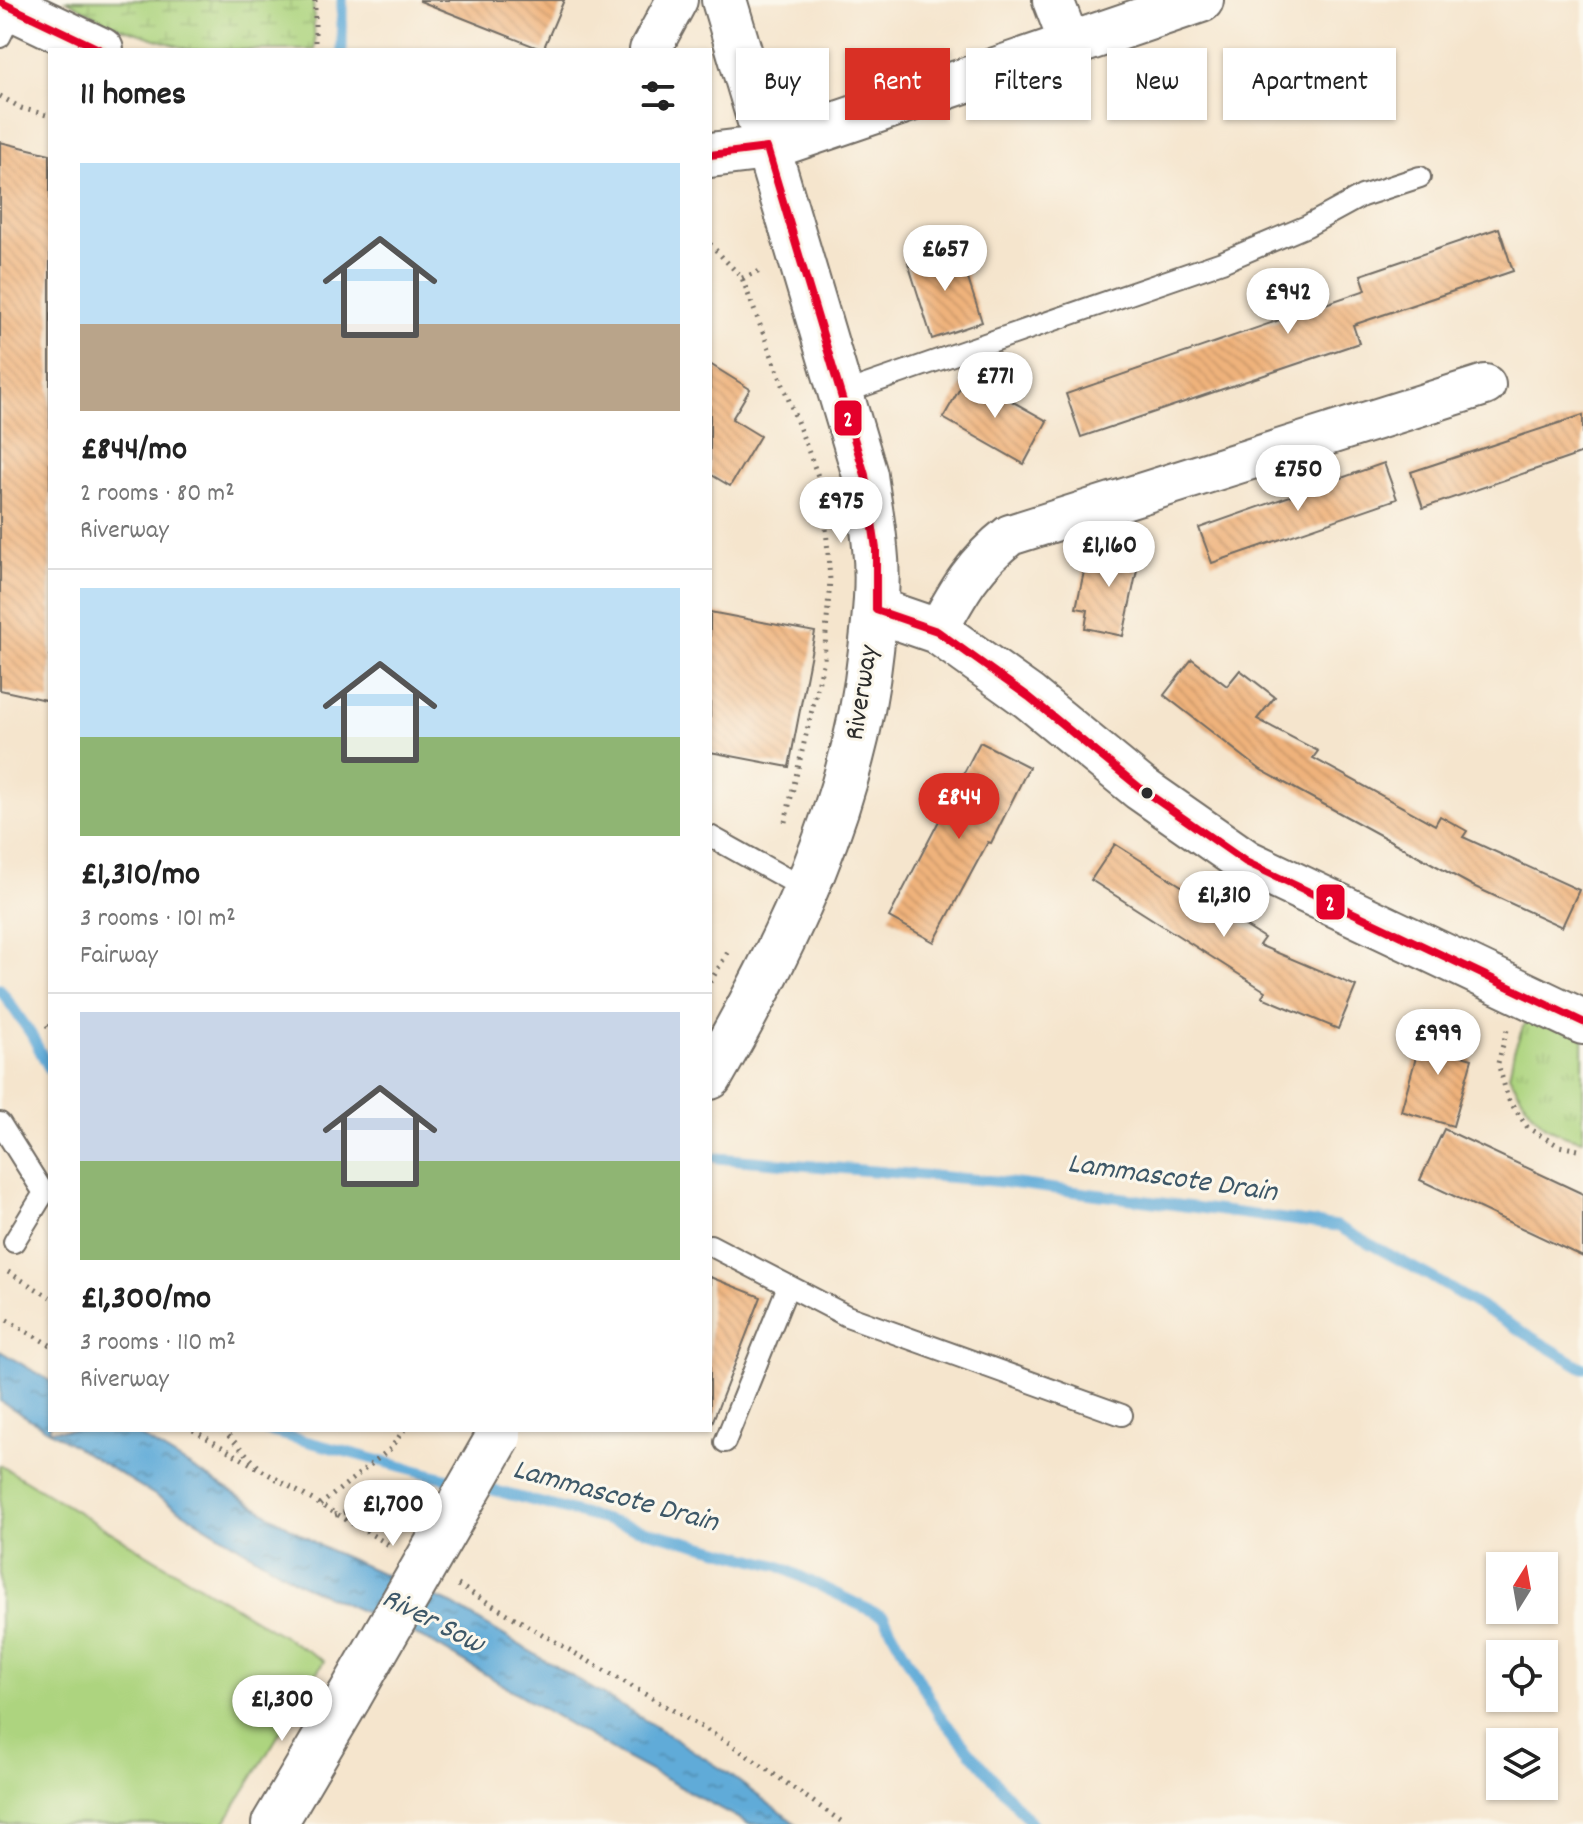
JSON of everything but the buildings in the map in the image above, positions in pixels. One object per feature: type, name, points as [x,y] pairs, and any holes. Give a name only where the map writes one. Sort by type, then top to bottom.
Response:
[{"type":"main road","name":"Riverway","points":[[712,1073],[807,890],[828,838],[865,711],[876,610],[876,549],[865,475],[724,0]]},
{"type":"main road","points":[[712,155],[767,148],[1071,47],[1201,0]]},
{"type":"main road","points":[[5,16],[95,48]]},
{"type":"main road","points":[[876,610],[937,631],[1029,697],[1140,788],[1246,862],[1583,1022]]},
{"type":"main road","points":[[274,1824],[501,1433]]},
{"type":"street","points":[[651,48],[677,0]]},
{"type":"street","points":[[1053,0],[1071,47]]},
{"type":"street","points":[[937,631],[967,576],[983,556],[1010,535],[1485,385]]},
{"type":"lane","points":[[843,393],[1222,262],[1307,226],[1362,196],[1420,177]]},
{"type":"lane","points":[[712,837],[807,890]]},
{"type":"lane","points":[[0,1123],[47,1197],[14,1242]]},
{"type":"lane","points":[[712,1246],[847,1316],[1122,1415]]},
{"type":"lane","points":[[725,1442],[788,1286]]},
{"type":"path","points":[[315,0],[315,48]]},
{"type":"path","points":[[0,96],[21,108],[48,115]]},
{"type":"path","points":[[712,246],[742,278],[823,488],[830,580],[824,660],[778,849],[770,869]]},
{"type":"path","points":[[712,979],[729,949]]},
{"type":"path","points":[[1518,990],[1498,1063],[1508,1099],[1528,1128],[1559,1146],[1583,1151]]},
{"type":"path","points":[[0,1267],[48,1296]]},
{"type":"path","points":[[0,1316],[48,1344]]},
{"type":"path","points":[[196,1432],[403,1553]]},
{"type":"path","points":[[225,1432],[264,1472]]},
{"type":"path","points":[[320,1505],[390,1449],[403,1432]]},
{"type":"path","points":[[335,1515],[419,1490],[453,1511]]},
{"type":"path","points":[[457,1584],[729,1743],[845,1824]]},
{"type":"green space","points":[[67,0],[313,0],[315,48],[184,48],[112,25]]},
{"type":"green space","points":[[1531,1006],[1583,1033],[1583,1140],[1546,1126],[1530,1110],[1509,1075],[1514,1051]]},
{"type":"green space","points":[[0,1465],[324,1661],[224,1824],[0,1824]]},
{"type":"water","points":[[0,1351],[48,1380],[48,1430],[0,1401]]},
{"type":"water","name":"River Sow","points":[[51,1432],[133,1432],[324,1548],[453,1605],[648,1722],[726,1772],[796,1824],[749,1824],[626,1758],[431,1642],[303,1585]]},
{"type":"waterway","points":[[342,0],[342,48]]},
{"type":"waterway","name":"Lammascote Drain","points":[[0,989],[31,1034],[48,1066]]},
{"type":"waterway","name":"Lammascote Drain","points":[[717,1158],[994,1181],[1337,1226],[1431,1277],[1583,1368]]},
{"type":"waterway","name":"Lammascote Drain","points":[[272,1432],[460,1482]]},
{"type":"waterway","name":"Lammascote Drain","points":[[481,1487],[779,1566],[884,1617],[939,1715],[1032,1824]]},
{"type":"transit line","name":"2","points":[[0,2],[97,48]]},
{"type":"transit line","name":"2","points":[[712,155],[767,148],[865,475],[876,549],[876,610],[937,631],[1029,697],[1140,788],[1246,862],[1583,1022]]}]
